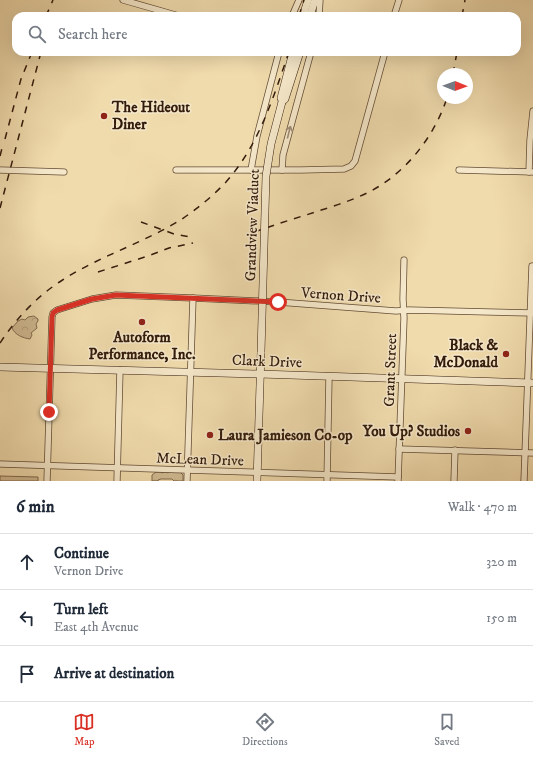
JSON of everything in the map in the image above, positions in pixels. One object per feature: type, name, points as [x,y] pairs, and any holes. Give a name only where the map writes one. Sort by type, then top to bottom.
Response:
[{"type":"main road","points":[[306,12],[308,0]]},
{"type":"main road","points":[[308,12],[315,0]]},
{"type":"main road","points":[[282,102],[281,97],[292,56]]},
{"type":"main road","points":[[282,102],[285,99],[299,56]]},
{"type":"main road","name":"Grandview Viaduct","points":[[257,481],[266,176],[270,144],[282,102]]},
{"type":"main road","name":"Clark Drive","points":[[0,367],[530,383]]},
{"type":"street","points":[[123,0],[165,12]]},
{"type":"street","points":[[293,12],[299,0]]},
{"type":"street","points":[[319,12],[320,0]]},
{"type":"street","points":[[395,12],[399,0]]},
{"type":"street","points":[[251,170],[257,136],[278,56]]},
{"type":"street","points":[[282,170],[283,155],[310,56]]},
{"type":"street","points":[[176,170],[344,169],[351,166],[355,161],[384,56]]},
{"type":"street","points":[[459,170],[531,172],[530,140],[533,110]]},
{"type":"street","points":[[0,170],[64,172]]},
{"type":"street","name":"Grant Street","points":[[398,479],[404,310],[404,260]]},
{"type":"street","points":[[524,481],[530,383],[532,266]]},
{"type":"street","name":"Vernon Drive","points":[[51,368],[53,313],[57,310],[92,299],[116,295],[278,302],[383,310],[532,313]]},
{"type":"street","points":[[187,481],[193,298]]},
{"type":"street","points":[[47,481],[51,368]]},
{"type":"street","points":[[117,481],[120,370]]},
{"type":"street","points":[[327,478],[329,377]]},
{"type":"street","points":[[399,449],[533,453]]},
{"type":"street","points":[[454,481],[455,450]]},
{"type":"street","name":"McLean Drive","points":[[0,464],[257,472],[327,478],[398,479]]},
{"type":"green space","points":[[34,316],[38,319],[36,324],[37,328],[31,333],[32,335],[30,339],[15,333],[12,328],[18,321]]},
{"type":"green space","points":[[156,472],[180,472],[183,475],[183,481],[161,479],[158,481],[152,481],[152,475]]},
{"type":"green space","points":[[0,476],[38,477],[38,481],[0,481]]},
{"type":"railway","points":[[48,12],[53,0]]},
{"type":"railway","points":[[300,12],[304,0]]},
{"type":"railway","points":[[463,12],[465,0]]},
{"type":"railway","points":[[5,139],[21,79],[30,56]]},
{"type":"railway","points":[[0,208],[40,56]]},
{"type":"railway","points":[[0,343],[27,309],[52,287],[91,264],[167,228],[194,211],[221,187],[238,168],[248,153],[271,104],[288,56]]},
{"type":"railway","points":[[454,68],[456,56]]},
{"type":"railway","points":[[254,232],[346,202],[361,196],[382,184],[395,175],[417,152],[435,126],[444,104]]},
{"type":"railway","points":[[0,156],[2,148]]},
{"type":"railway","points":[[141,222],[174,234],[190,237]]},
{"type":"railway","points":[[98,272],[169,248],[193,243]]},
{"type":"place","name":"The Hideout Diner","points":[[104,116]]},
{"type":"place","name":"Autoform Performance, Inc.","points":[[142,322]]},
{"type":"place","name":"Black & McDonald","points":[[506,354]]},
{"type":"place","name":"You Up? Studios","points":[[468,431]]},
{"type":"place","name":"Laura Jamieson Co-op","points":[[210,435]]},
{"type":"route","points":[[49,412],[52,317],[53,313],[57,310],[92,299],[116,295],[278,302]]}]
